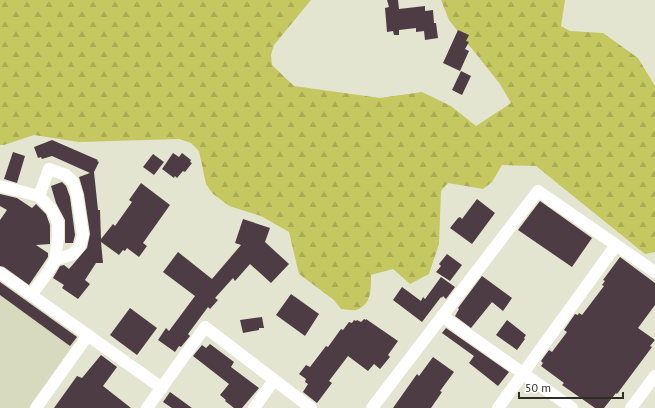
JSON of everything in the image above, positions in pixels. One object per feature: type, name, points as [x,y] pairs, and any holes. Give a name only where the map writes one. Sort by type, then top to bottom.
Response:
[{"type":"street","points":[[39,196],[49,169],[66,175],[73,182],[77,195],[83,234],[80,246],[73,254],[56,260]]},
{"type":"street","points":[[0,186],[39,196],[52,210],[58,223],[56,260],[31,295]]},
{"type":"street","points":[[372,408],[538,190],[655,272]]},
{"type":"street","points":[[498,408],[616,245]]},
{"type":"street","points":[[0,273],[162,388]]},
{"type":"street","points":[[442,316],[572,408]]},
{"type":"street","points":[[147,408],[205,327],[311,408]]},
{"type":"street","points":[[36,408],[88,335]]},
{"type":"street","points":[[631,408],[655,376]]},
{"type":"street","points":[[254,408],[274,380]]},
{"type":"shaded area","points":[[0,278],[77,334],[78,342],[30,408],[0,408]]},
{"type":"green space","points":[[0,0],[311,0],[274,45],[271,55],[272,65],[294,86],[380,98],[422,92],[451,106],[476,126],[511,103],[500,84],[449,20],[441,0],[565,0],[561,26],[570,31],[603,33],[638,58],[655,86],[655,252],[645,254],[536,166],[502,165],[492,182],[483,189],[448,183],[441,191],[439,244],[429,274],[410,284],[393,269],[371,275],[370,296],[365,304],[356,310],[341,309],[334,300],[299,274],[289,232],[261,216],[229,206],[212,193],[206,184],[199,151],[191,143],[179,139],[79,142],[34,135],[0,145]]},
{"type":"building","points":[[387,0],[398,0],[399,9],[425,6],[425,11],[433,10],[434,23],[436,23],[438,38],[425,40],[424,31],[416,32],[416,28],[399,30],[399,35],[394,35],[393,31],[387,32],[385,8],[389,7]]},
{"type":"building","points":[[458,30],[469,35],[466,41],[469,42],[465,49],[469,51],[460,71],[443,63]]},
{"type":"building","points":[[461,71],[471,76],[462,95],[452,90]]},
{"type":"building","points":[[52,140],[98,160],[97,161],[99,162],[94,172],[98,210],[100,210],[101,239],[113,224],[115,226],[132,202],[129,200],[141,183],[170,205],[143,243],[147,246],[139,257],[127,248],[119,255],[101,242],[103,263],[96,263],[85,280],[90,284],[78,299],[62,288],[64,285],[53,278],[60,266],[64,265],[69,269],[87,248],[90,234],[84,194],[79,177],[90,173],[52,156],[42,159],[41,157],[38,158],[34,147]]},
{"type":"building","points":[[13,152],[25,156],[17,183],[4,179]]},
{"type":"building","points":[[173,153],[179,157],[182,153],[191,160],[190,162],[192,163],[185,172],[183,171],[177,178],[175,176],[174,178],[162,169]]},
{"type":"building","points":[[153,154],[164,162],[154,175],[143,167]]},
{"type":"building","points":[[62,182],[66,186],[70,197],[75,235],[73,243],[65,243],[65,220],[56,203],[51,186]]},
{"type":"building","points":[[0,194],[17,198],[32,208],[36,204],[46,214],[50,225],[50,244],[36,245],[48,253],[48,257],[29,285],[4,267],[0,266],[0,220],[7,210],[0,206]]},
{"type":"building","points":[[477,199],[495,213],[472,244],[450,228],[458,218],[460,217],[462,219]]},
{"type":"building","points":[[540,201],[592,238],[572,267],[518,230]]},
{"type":"building","points":[[243,219],[270,228],[265,242],[289,264],[271,283],[250,264],[235,281],[233,278],[215,298],[218,300],[210,309],[208,307],[188,334],[190,336],[175,352],[158,340],[166,328],[169,331],[195,296],[163,272],[178,252],[212,279],[241,245],[235,243]]},
{"type":"building","points":[[447,254],[462,265],[450,281],[436,272],[441,266],[439,264]]},
{"type":"building","points":[[620,257],[655,283],[655,305],[638,328],[655,340],[650,346],[652,347],[617,394],[616,393],[604,408],[595,408],[562,385],[564,383],[541,366],[543,363],[541,361],[549,350],[552,352],[567,332],[564,330],[575,314],[578,315],[579,313],[582,315],[604,286],[602,285],[605,281],[603,280]]},
{"type":"building","points":[[482,276],[512,298],[503,311],[492,302],[471,328],[455,316],[459,309],[458,308]]},
{"type":"building","points":[[441,277],[455,287],[446,299],[443,296],[442,298],[441,297],[422,322],[393,300],[402,287],[421,301],[423,297],[425,299]]},
{"type":"building","points":[[0,282],[77,337],[70,346],[0,295]]},
{"type":"building","points":[[291,294],[319,314],[305,336],[276,315]]},
{"type":"building","points":[[130,308],[157,328],[137,355],[110,335]]},
{"type":"building","points":[[262,317],[264,328],[243,333],[240,320]]},
{"type":"building","points":[[364,319],[398,341],[388,355],[390,357],[380,369],[374,364],[368,371],[348,356],[329,381],[332,383],[317,403],[303,392],[308,384],[305,382],[306,379],[299,374],[306,365],[310,367],[326,346],[328,347],[341,329],[343,330],[349,322],[352,323],[354,320],[357,320],[361,322]]},
{"type":"building","points":[[507,320],[526,335],[524,338],[525,339],[517,350],[496,335]]},
{"type":"building","points":[[446,328],[509,372],[498,386],[469,363],[474,356],[442,333]]},
{"type":"building","points":[[210,344],[234,362],[231,367],[259,388],[242,408],[234,408],[225,401],[226,400],[220,395],[229,384],[193,356],[202,345],[206,348]]},
{"type":"building","points":[[101,355],[117,367],[103,386],[131,408],[54,408],[77,376],[82,378]]},
{"type":"building","points":[[433,357],[454,372],[440,391],[442,392],[431,408],[393,408],[417,374],[419,376]]},
{"type":"building","points":[[170,392],[192,408],[172,408],[163,402]]}]
